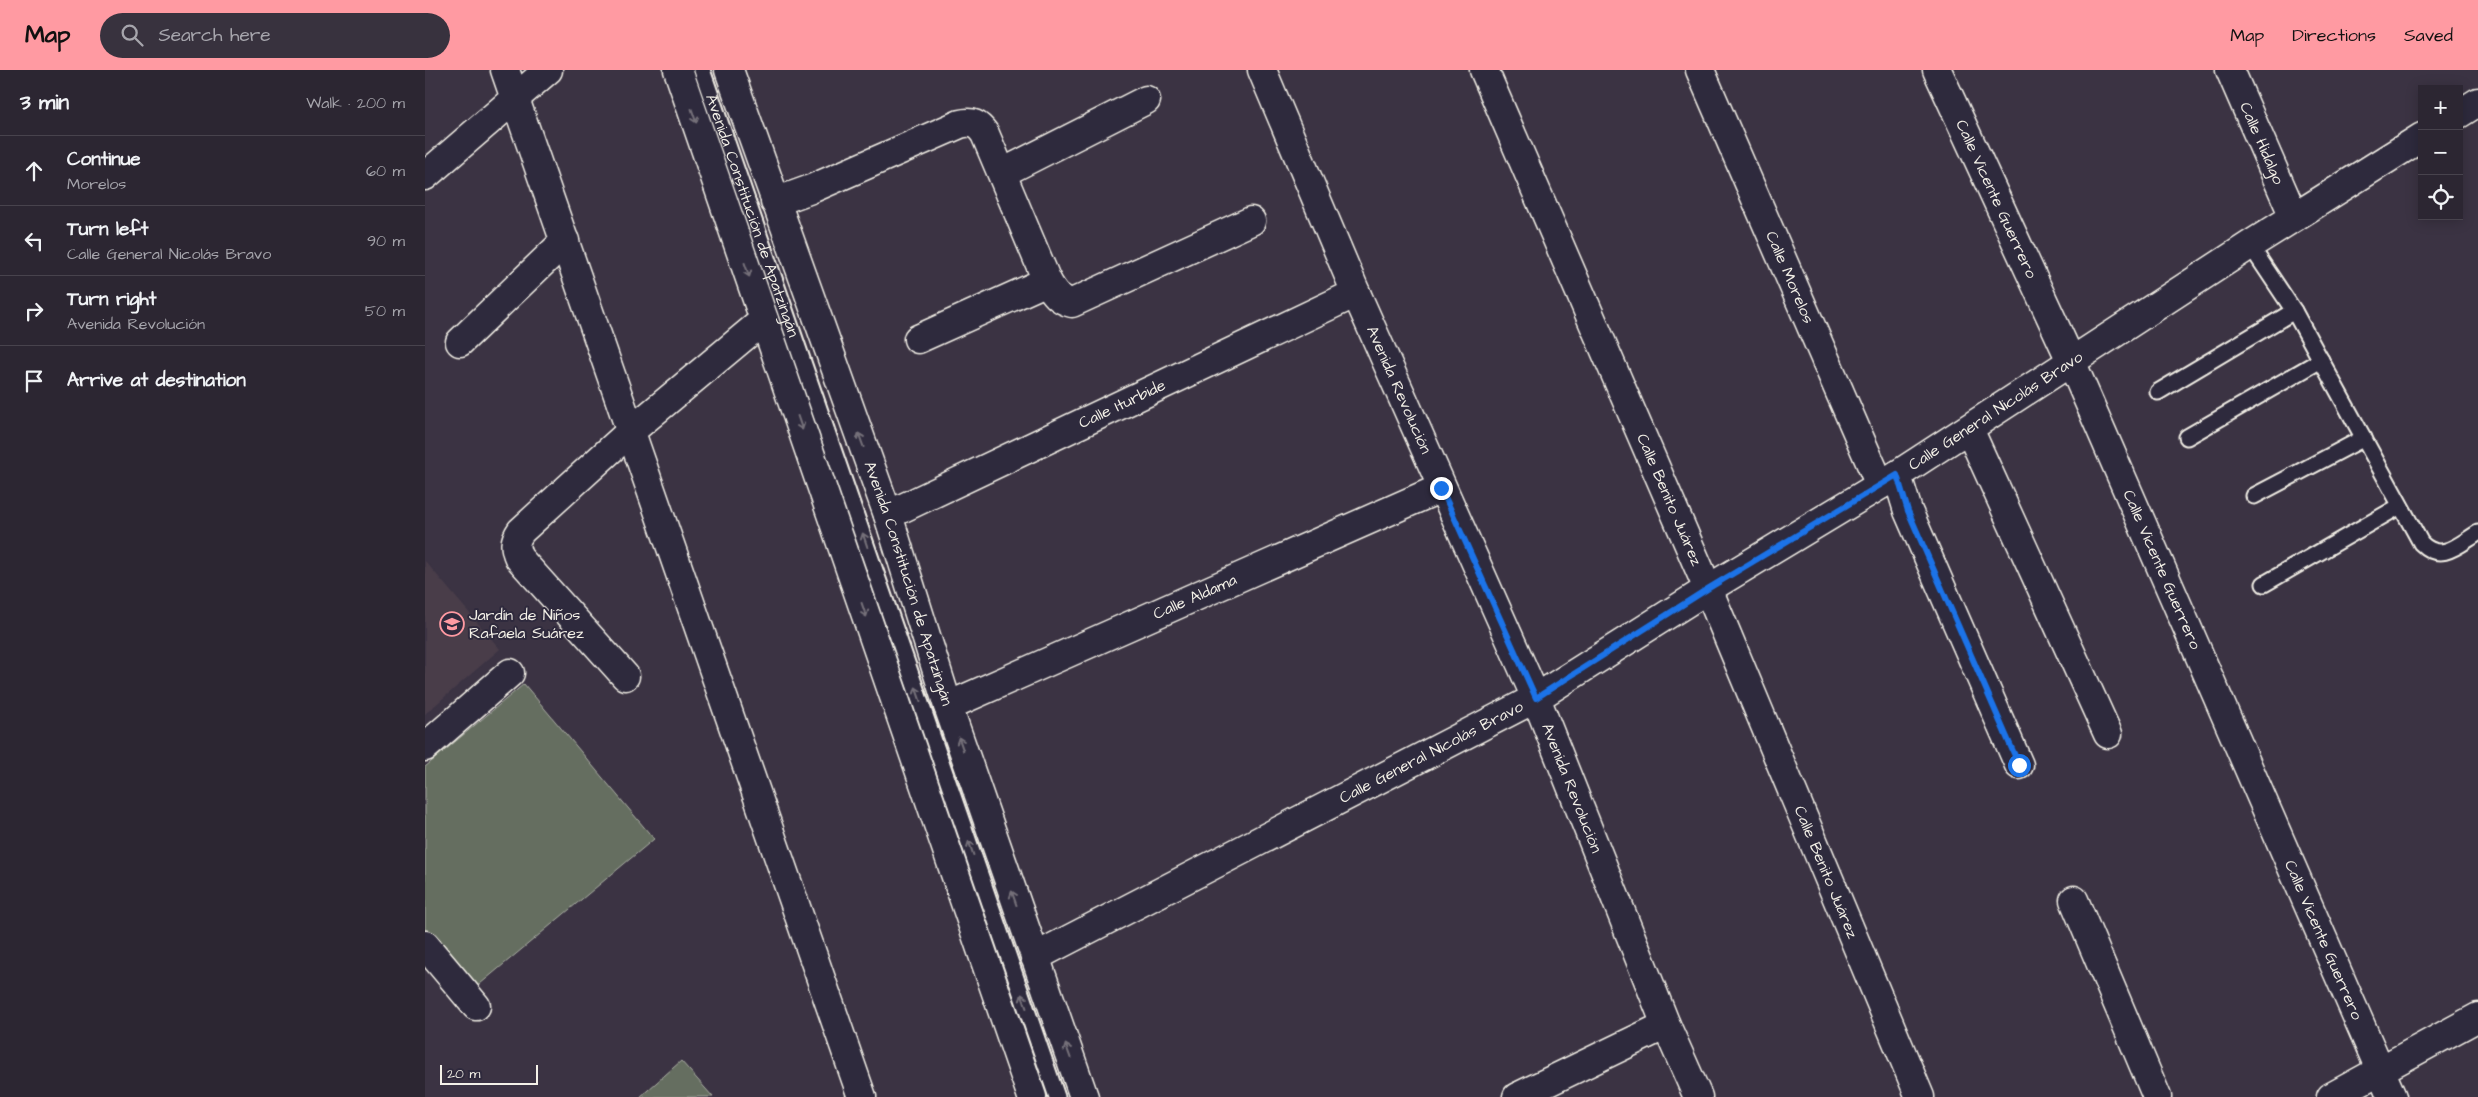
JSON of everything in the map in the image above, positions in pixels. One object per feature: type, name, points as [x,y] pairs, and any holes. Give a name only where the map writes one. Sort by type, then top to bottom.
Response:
[{"type":"street","points":[[505,70],[631,431],[858,1096]]},
{"type":"street","points":[[425,176],[548,70]]},
{"type":"street","name":"Avenida Constitución de Apatzingán","points":[[678,70],[1031,1097]]},
{"type":"street","name":"Avenida Constitución de Apatzingán","points":[[729,70],[888,515],[948,706],[1084,1097]]},
{"type":"street","name":"Avenida Revolución","points":[[1262,70],[1441,488],[1536,698],[1666,1025],[1698,1097]]},
{"type":"street","name":"Calle Benito Juárez","points":[[1484,70],[1709,588],[1920,1097]]},
{"type":"street","name":"Calle Morelos","points":[[1700,70],[1889,480],[1908,511],[2019,765]]},
{"type":"street","name":"Calle Vicente Guerrero","points":[[1937,70],[2071,360],[2392,1097]]},
{"type":"street","name":"Calle Hidalgo","points":[[2230,70],[2294,217]]},
{"type":"street","points":[[1002,173],[1146,100]]},
{"type":"street","points":[[2463,111],[2478,102]]},
{"type":"street","points":[[775,202],[960,124],[970,122],[979,126],[985,134],[1047,282],[1054,293],[1062,300],[1072,303],[1251,221]]},
{"type":"street","name":"Calle General Nicolás Bravo","points":[[1035,957],[1536,698],[1709,588],[1889,480],[2071,360],[2418,140]]},
{"type":"street","points":[[461,342],[565,241]]},
{"type":"street","points":[[918,338],[1047,282]]},
{"type":"street","name":"Calle Iturbide","points":[[888,515],[1356,293]]},
{"type":"street","points":[[625,676],[519,558],[515,549],[515,539],[521,531],[631,431],[764,320]]},
{"type":"street","points":[[1969,429],[2109,734]]},
{"type":"street","name":"Calle Aldama","points":[[948,706],[1441,488]]},
{"type":"street","points":[[425,747],[510,673]]},
{"type":"street","points":[[2074,900],[2157,1097]]},
{"type":"street","points":[[425,946],[476,1006]]},
{"type":"street","points":[[2331,1097],[2478,1018]]},
{"type":"street","points":[[1517,1097],[1666,1025]]},
{"type":"lane","name":"Avenida Constitución de Apatzingán","points":[[702,70],[1057,1097]]},
{"type":"lane","points":[[2250,245],[2294,311],[2421,544],[2428,551],[2438,554],[2447,551],[2478,533]]},
{"type":"lane","points":[[2158,392],[2294,311]]},
{"type":"lane","points":[[2187,437],[2321,360]]},
{"type":"lane","points":[[2254,496],[2364,438]]},
{"type":"lane","points":[[2264,584],[2400,506]]},
{"type":"shaded area","name":"Jardín de Niños Rafaela Suárez","points":[[425,561],[500,649],[425,714]]},
{"type":"green space","points":[[524,684],[654,839],[474,989],[425,931],[425,767]]},
{"type":"green space","points":[[681,1061],[713,1097],[640,1097]]},
{"type":"place","name":"Jardín de Niños Rafaela Suárez","points":[[452,624]]},
{"type":"route","points":[[1441,488],[1536,698],[1709,588],[1897,475],[1908,511],[2019,765]]}]
